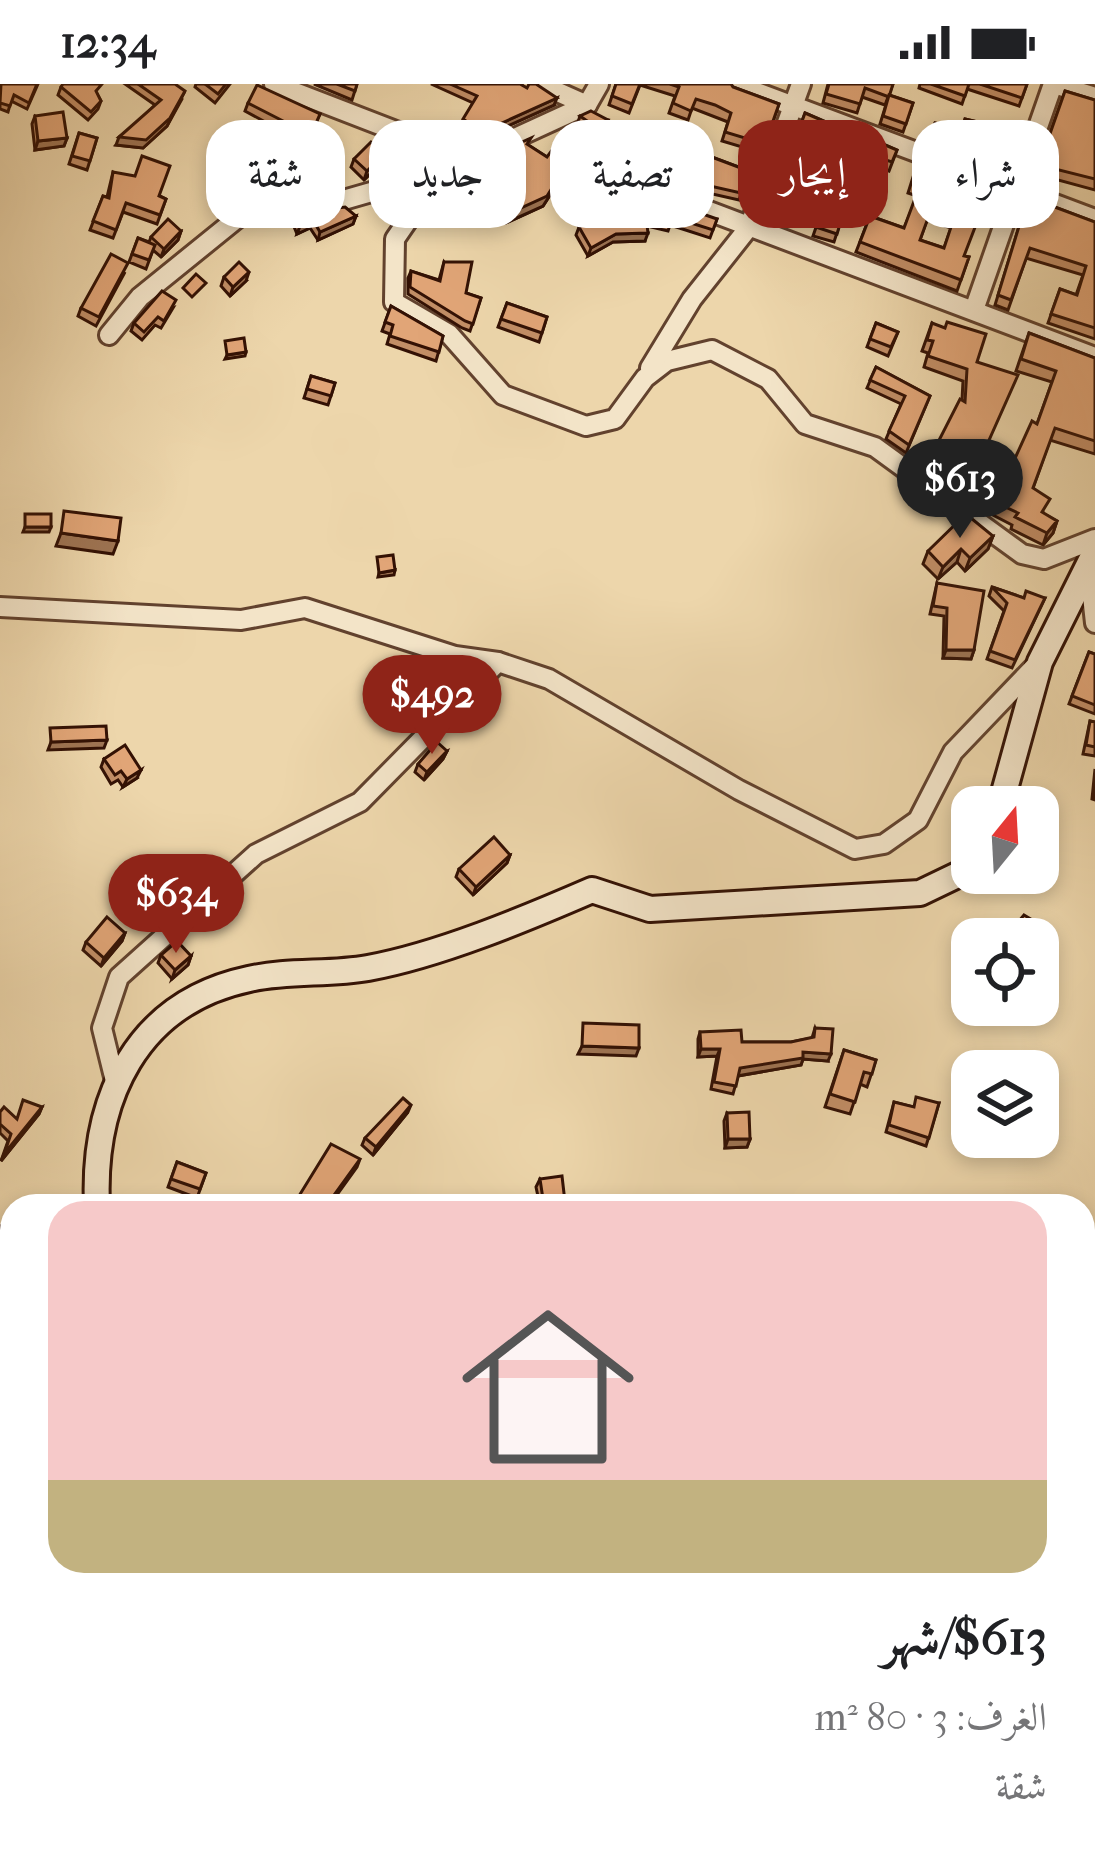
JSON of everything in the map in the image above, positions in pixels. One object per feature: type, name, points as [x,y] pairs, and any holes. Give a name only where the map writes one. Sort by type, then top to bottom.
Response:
[{"type":"main road","points":[[1006,786],[1040,662],[1093,552]]},
{"type":"main road","points":[[96,1194],[95,1161],[116,1084],[141,1037],[189,1002],[247,979],[369,968],[511,926],[592,890],[650,909],[920,893],[951,878]]},
{"type":"street","points":[[274,84],[369,121]]},
{"type":"street","points":[[540,84],[587,105]]},
{"type":"street","points":[[526,133],[587,105],[599,84]]},
{"type":"street","points":[[735,84],[912,152]]},
{"type":"street","points":[[788,120],[800,84]]},
{"type":"street","points":[[1042,120],[1053,84],[1095,97]]},
{"type":"street","points":[[109,335],[140,297],[240,216],[369,193]]},
{"type":"street","points":[[1059,207],[1095,219]]},
{"type":"street","points":[[402,228],[395,238],[394,302],[448,334],[503,395],[586,426],[615,419],[692,299],[748,228]]},
{"type":"street","points":[[752,228],[1095,357]]},
{"type":"street","points":[[974,310],[1005,228]]},
{"type":"street","points":[[645,378],[667,361],[712,350],[768,379],[805,424],[874,447],[1022,554],[1044,559],[1093,552],[1095,623]]},
{"type":"street","points":[[0,607],[242,620],[304,608],[455,656],[498,662],[549,679],[739,790],[855,849],[884,844],[918,820],[953,752],[1040,662]]},
{"type":"street","points":[[116,1084],[102,1028],[119,977],[256,854],[360,802],[498,662]]},
{"type":"building","points":[[1,84],[37,84],[29,103],[14,95],[10,106],[0,103]]},
{"type":"building","points":[[63,84],[102,84],[96,91],[101,101],[91,112]]},
{"type":"building","points":[[138,84],[175,84],[185,91],[170,118],[146,140],[119,137],[161,100]]},
{"type":"building","points":[[205,84],[226,84],[218,94]]},
{"type":"building","points":[[450,84],[520,84],[527,88],[536,84],[557,98],[508,120],[464,120],[477,96]]},
{"type":"building","points":[[616,84],[640,84],[632,104],[612,96]]},
{"type":"building","points":[[670,84],[731,84],[779,104],[773,120],[738,120],[738,136],[725,132],[731,113],[696,99],[691,111],[673,103],[679,87]]},
{"type":"building","points":[[829,84],[893,84],[889,97],[865,88],[860,104],[826,94]]},
{"type":"building","points":[[931,84],[969,84],[965,96]]},
{"type":"building","points":[[980,84],[1027,84],[1022,98]]},
{"type":"building","points":[[257,85],[320,114],[317,120],[281,120],[248,103]]},
{"type":"building","points":[[1065,91],[1095,100],[1095,179],[1059,170],[1059,120],[1055,120]]},
{"type":"building","points":[[889,95],[913,103],[906,124],[883,116]]},
{"type":"building","points":[[591,111],[608,120],[586,120],[580,116]]},
{"type":"building","points":[[63,112],[67,138],[38,141],[35,116]]},
{"type":"building","points":[[79,133],[97,138],[90,161],[72,156]]},
{"type":"building","points":[[531,138],[527,144],[547,157],[550,153],[550,191],[526,206],[526,140]]},
{"type":"building","points":[[369,144],[367,171],[354,159]]},
{"type":"building","points":[[888,146],[897,150],[892,162],[888,161]]},
{"type":"building","points":[[142,156],[170,166],[159,196],[166,199],[160,215],[126,203],[116,230],[93,221],[103,196],[109,198],[113,172],[135,176]]},
{"type":"building","points":[[714,158],[738,167],[738,192],[714,187]]},
{"type":"building","points":[[912,206],[912,228],[924,228],[920,240],[944,248],[951,228],[975,228],[961,280],[860,242],[865,228],[888,228],[888,222],[904,228]]},
{"type":"building","points":[[1059,209],[1095,222],[1095,328],[1051,314],[1060,289],[1077,295],[1086,266],[1030,248],[1011,300],[998,295],[1019,228],[1059,228]]},
{"type":"building","points":[[168,219],[181,231],[164,249],[151,237]]},
{"type":"building","points":[[580,228],[647,228],[648,233],[616,234],[591,248]]},
{"type":"building","points":[[138,238],[155,245],[149,260],[132,254]]},
{"type":"building","points":[[111,254],[128,263],[99,317],[81,308]]},
{"type":"building","points":[[239,262],[249,272],[233,287],[224,277]]},
{"type":"building","points":[[444,262],[472,262],[466,293],[481,298],[473,324],[410,287],[411,271],[440,281]]},
{"type":"building","points":[[196,274],[206,283],[192,297],[183,288]]},
{"type":"building","points":[[162,291],[176,300],[164,321],[158,317],[144,332],[134,323]]},
{"type":"building","points":[[507,303],[547,317],[542,333],[501,319]]},
{"type":"building","points":[[391,306],[443,336],[439,352],[390,336],[393,325],[385,322]]},
{"type":"building","points":[[947,322],[986,334],[977,362],[1018,375],[982,456],[989,461],[974,485],[931,456],[960,399],[965,402],[967,369],[928,356],[932,323],[945,328]]},
{"type":"building","points":[[876,323],[898,332],[891,347],[870,339]]},
{"type":"building","points":[[1029,333],[1095,358],[1095,441],[1055,428],[1033,488],[1050,499],[1042,512],[1057,521],[1047,533],[995,502],[1032,421],[1037,424],[1056,371],[1021,359]]},
{"type":"building","points":[[244,338],[246,352],[227,355],[225,341]]},
{"type":"building","points":[[876,367],[930,396],[909,445],[889,431],[905,396],[870,380]]},
{"type":"building","points":[[311,376],[335,383],[331,396],[307,389]]},
{"type":"building","points":[[64,511],[121,518],[118,541],[61,533]]},
{"type":"building","points":[[25,514],[51,514],[51,527],[25,527]]},
{"type":"building","points":[[966,514],[993,536],[970,558],[961,549],[943,567],[928,551]]},
{"type":"building","points":[[393,555],[395,570],[379,573],[377,557]]},
{"type":"building","points":[[937,583],[984,591],[974,650],[946,650],[947,608],[933,606]]},
{"type":"building","points":[[992,587],[1024,598],[1026,591],[1045,598],[1015,660],[990,651],[1007,603]]},
{"type":"building","points":[[1089,652],[1095,654],[1095,705],[1072,696]]},
{"type":"building","points":[[1090,721],[1095,722],[1095,747],[1086,745]]},
{"type":"building","points":[[106,726],[107,740],[51,742],[50,728]]},
{"type":"building","points":[[437,742],[447,751],[427,772],[418,764]]},
{"type":"building","points":[[125,745],[141,770],[127,779],[121,771],[115,775],[104,759]]},
{"type":"building","points":[[494,837],[510,855],[476,887],[459,869]]},
{"type":"building","points":[[107,917],[125,933],[104,958],[86,942]]},
{"type":"building","points":[[177,941],[191,956],[175,970],[161,955]]},
{"type":"building","points":[[583,1023],[639,1025],[639,1048],[582,1046]]},
{"type":"building","points":[[815,1028],[833,1029],[831,1054],[803,1052],[803,1058],[740,1068],[736,1086],[714,1082],[720,1049],[701,1049],[700,1032],[741,1030],[742,1042],[791,1042],[814,1037]]},
{"type":"building","points":[[844,1050],[876,1060],[872,1074],[864,1072],[855,1102],[830,1094]]},
{"type":"building","points":[[916,1097],[939,1103],[929,1138],[889,1125],[894,1102],[914,1107]]},
{"type":"building","points":[[403,1098],[411,1105],[376,1147],[365,1138]]},
{"type":"building","points":[[23,1100],[42,1107],[4,1154],[11,1134],[0,1124],[0,1112],[4,1107],[17,1119]]},
{"type":"building","points":[[749,1112],[750,1139],[728,1139],[727,1113]]},
{"type":"building","points":[[331,1144],[360,1159],[335,1194],[300,1194]]},
{"type":"building","points":[[177,1162],[206,1173],[200,1189],[171,1179]]},
{"type":"building","points":[[562,1176],[564,1194],[542,1194],[540,1179]]}]
